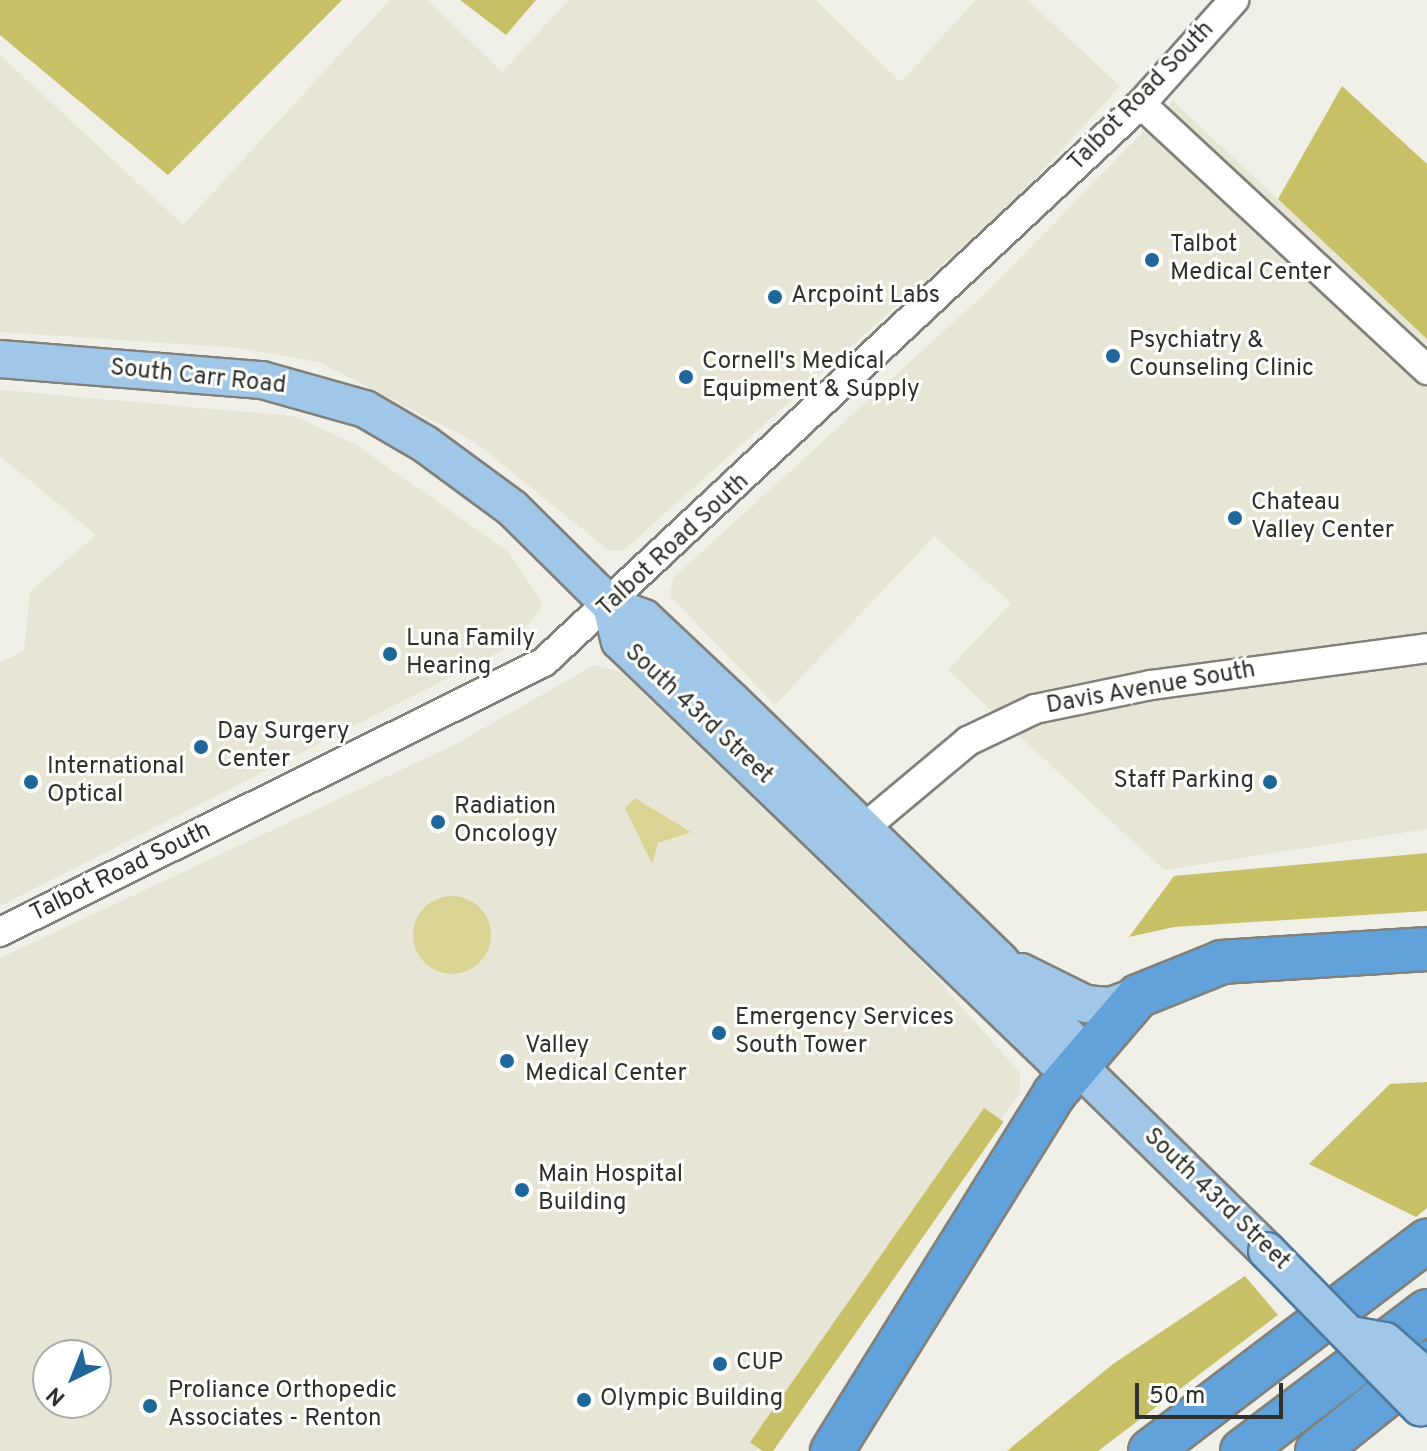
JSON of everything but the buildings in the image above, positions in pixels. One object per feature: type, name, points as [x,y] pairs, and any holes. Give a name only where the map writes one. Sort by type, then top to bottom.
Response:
[{"type":"highway","points":[[832,1451],[1076,1064],[1138,996],[1222,962],[1427,949]]},
{"type":"highway","points":[[1150,1451],[1427,1241]]},
{"type":"highway","points":[[1176,1451],[1427,1261]]},
{"type":"highway","points":[[1242,1451],[1427,1311]]},
{"type":"highway","points":[[1317,1451],[1427,1363]]},
{"type":"main road","name":"South Carr Road","points":[[0,359],[262,380],[365,409],[478,480],[611,606]]},
{"type":"main road","name":"South 43rd Street","points":[[611,606],[644,618],[999,960],[1072,1041],[1076,1064]]},
{"type":"main road","name":"South 43rd Street","points":[[611,606],[622,643],[1054,1059],[1076,1064],[1357,1336],[1365,1359],[1425,1400]]},
{"type":"main road","points":[[999,960],[1073,1001],[1110,1006],[1138,996]]},
{"type":"street","name":"Talbot Road South","points":[[0,932],[504,688],[611,606],[1141,104],[1234,0]]},
{"type":"street","points":[[1141,104],[1427,370]]},
{"type":"street","name":"Davis Avenue South","points":[[864,828],[968,741],[1035,709],[1151,685],[1427,648]]},
{"type":"shaded area","points":[[0,0],[342,0],[168,175],[0,35]]},
{"type":"shaded area","points":[[390,0],[427,0],[502,72],[569,0],[815,0],[901,82],[976,0],[1027,0],[1120,86],[1022,193],[624,550],[608,550],[475,442],[319,362],[240,348],[0,332],[0,55],[183,225]]},
{"type":"shaded area","points":[[460,0],[536,0],[506,35]]},
{"type":"shaded area","points":[[1342,86],[1427,164],[1427,339],[1278,199]]},
{"type":"shaded area","points":[[1173,101],[1427,339],[1427,829],[1164,870],[948,670],[1011,603],[934,536],[775,705],[670,596],[673,578],[989,290]]},
{"type":"shaded area","points":[[0,390],[294,416],[355,444],[509,552],[543,605],[513,645],[0,906],[0,663],[24,651],[30,592],[96,535],[0,456]]},
{"type":"shaded area","name":"Valley Medical Center","points":[[594,665],[621,672],[921,961],[1020,1073],[1020,1093],[756,1451],[0,1451],[0,958],[456,744]]},
{"type":"shaded area","points":[[635,798],[691,832],[658,843],[652,864],[625,808]]},
{"type":"shaded area","points":[[1427,853],[1427,911],[1174,927],[1129,937],[1174,876]]},
{"type":"shaded area","points":[[444,896],[460,896],[474,902],[485,913],[491,935],[485,957],[474,968],[460,974],[444,974],[430,968],[419,957],[413,943],[413,927],[419,913],[430,902]]},
{"type":"shaded area","points":[[1427,1082],[1427,1208],[1416,1217],[1309,1164],[1390,1084]]},
{"type":"shaded area","points":[[984,1108],[1004,1122],[773,1451],[763,1451],[750,1442]]},
{"type":"shaded area","points":[[1245,1276],[1278,1315],[1098,1451],[1007,1451],[1113,1364]]},
{"type":"place","name":"Talbot Medical Center","points":[[1152,260]]},
{"type":"place","name":"Arcpoint Labs","points":[[775,297]]},
{"type":"place","name":"Psychiatry & Counseling Clinic","points":[[1113,356]]},
{"type":"place","name":"Cornell's Medical Equipment & Supply","points":[[686,377]]},
{"type":"place","name":"Chateau Valley Center","points":[[1235,518]]},
{"type":"place","name":"Luna Family Hearing","points":[[390,654]]},
{"type":"place","name":"Day Surgery Center","points":[[201,747]]},
{"type":"place","name":"International Optical","points":[[31,782]]},
{"type":"place","name":"Staff Parking","points":[[1270,782]]},
{"type":"place","name":"Radiation Oncology","points":[[438,822]]},
{"type":"place","name":"Emergency Services South Tower","points":[[719,1033]]},
{"type":"place","name":"Valley Medical Center","points":[[507,1061]]},
{"type":"place","name":"Main Hospital Building","points":[[522,1190]]},
{"type":"place","name":"CUP","points":[[720,1364]]},
{"type":"place","name":"Olympic Building","points":[[584,1400]]},
{"type":"place","name":"Proliance Orthopedic Associates - Renton","points":[[150,1406]]}]
